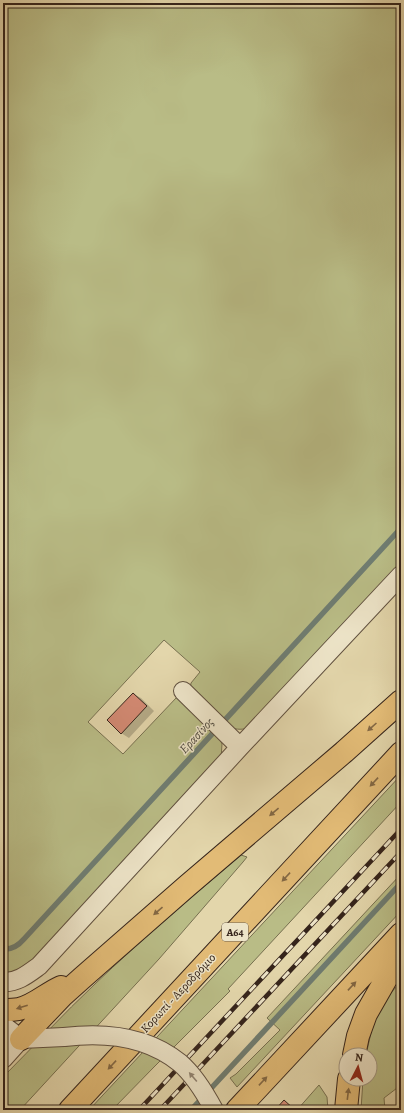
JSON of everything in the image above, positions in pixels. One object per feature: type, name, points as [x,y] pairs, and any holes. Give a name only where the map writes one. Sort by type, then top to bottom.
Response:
[{"type":"highway","points":[[22,1039],[63,995],[82,978],[193,880],[344,752],[401,701]]},
{"type":"highway","name":"Κορωπί - Αεροδρόμιο","points":[[70,1110],[401,754]]},
{"type":"highway","points":[[237,1110],[401,934]]},
{"type":"highway","points":[[356,1047],[366,1014],[386,979],[401,958]]},
{"type":"highway","points":[[3,1010],[19,1009],[82,978]]},
{"type":"highway","points":[[346,1110],[349,1087]]},
{"type":"street","points":[[3,982],[15,981],[39,966],[235,742],[401,575]]},
{"type":"street","points":[[183,691],[235,742]]},
{"type":"street","points":[[3,1025],[22,1039],[64,1037],[85,1034],[118,1037],[145,1043],[159,1049],[181,1064],[199,1085],[214,1110]]},
{"type":"street","points":[[3,1059],[22,1039]]},
{"type":"green space","points":[[3,3],[401,3],[401,564],[251,727],[248,728],[235,729],[229,727],[190,691],[191,683],[200,672],[164,640],[88,722],[123,754],[177,697],[218,734],[222,744],[221,759],[32,963],[11,974],[3,973]]},
{"type":"green space","points":[[401,775],[401,802],[228,989],[230,991],[112,1110],[89,1110]]},
{"type":"green space","points":[[241,855],[247,857],[159,959],[20,1110],[3,1110],[3,1077],[71,1007],[113,967],[167,918]]},
{"type":"green space","points":[[401,874],[401,911],[237,1087],[230,1078],[236,1074],[280,1030],[267,1018]]},
{"type":"green space","points":[[401,982],[401,1085],[384,1098],[385,1110],[361,1110],[362,1087],[378,1087],[378,1047],[368,1047],[373,1024],[383,1001]]},
{"type":"green space","points":[[319,1085],[327,1097],[328,1110],[297,1110]]},
{"type":"building","points":[[133,693],[147,706],[121,734],[107,720]]},
{"type":"building","points":[[284,1100],[295,1110],[275,1110]]},
{"type":"waterway","name":"Ερασίνος","points":[[3,949],[17,946],[22,941],[401,528]]},
{"type":"waterway","points":[[191,1110],[401,883]]},
{"type":"railway","points":[[139,1110],[401,829]]},
{"type":"railway","points":[[160,1110],[401,852]]}]
